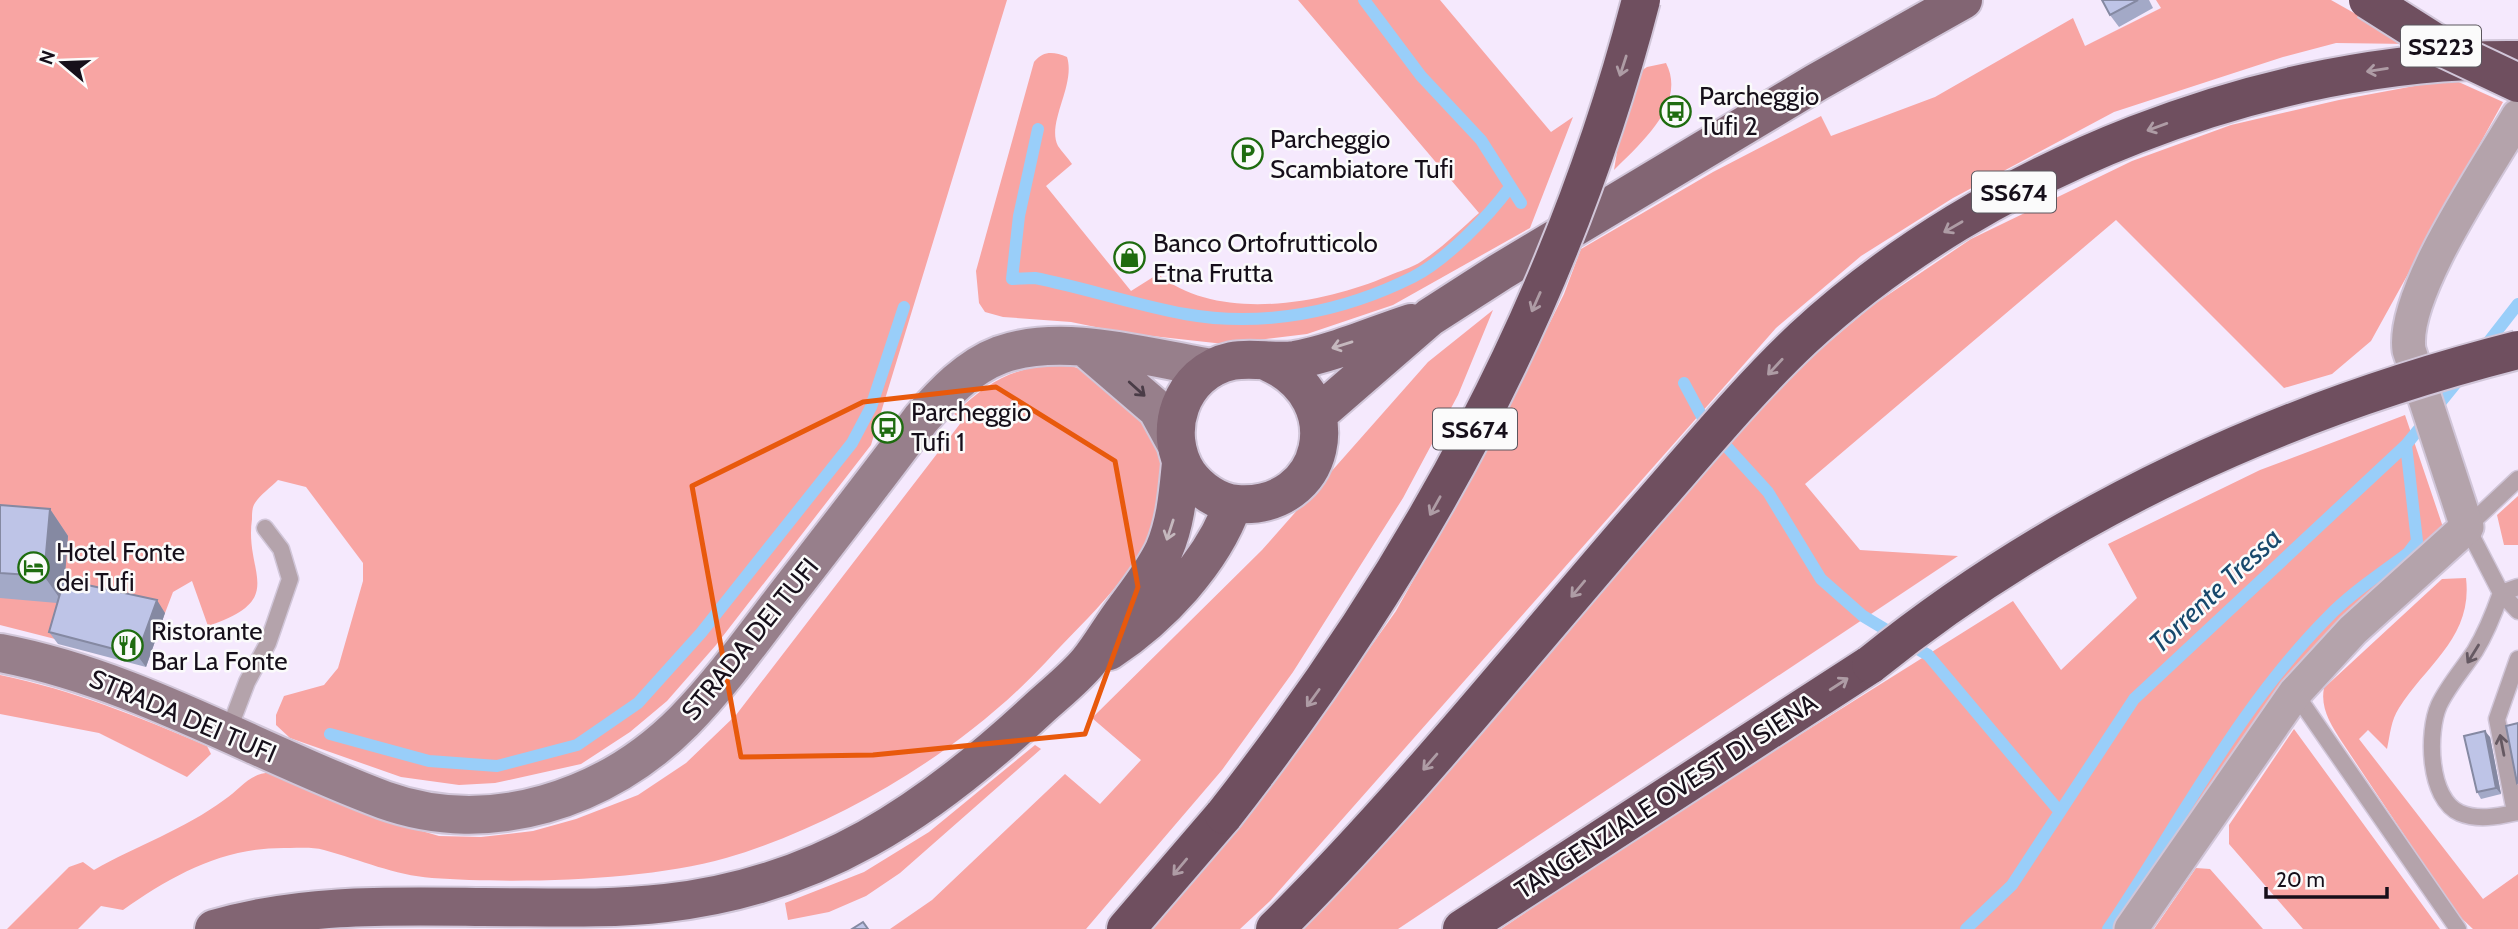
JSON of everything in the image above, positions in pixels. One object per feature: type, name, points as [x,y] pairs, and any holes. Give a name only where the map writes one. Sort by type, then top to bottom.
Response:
[{"type":"highway","name":"SS674","points":[[1126,929],[1224,814],[1313,698],[1416,539],[1483,416],[1536,303],[1601,134],[1641,0]]},
{"type":"highway","name":"SS223","points":[[2368,0],[2444,48],[2518,83]]},
{"type":"highway","name":"SS674","points":[[1275,929],[1435,756],[1622,537],[1778,363],[1829,316],[1888,268],[2000,200],[2126,139],[2202,111],[2279,88],[2443,61],[2518,60]]},
{"type":"highway","points":[[1871,664],[1911,632],[2010,567],[2168,477],[2328,406],[2412,378],[2518,350]]},
{"type":"highway","points":[[1871,664],[1925,640],[2077,547],[2207,476],[2417,396],[2518,368]]},
{"type":"highway","name":"TANGENZIALE OVEST DI SIENA","points":[[1462,929],[1871,664]]},
{"type":"main road","points":[[1317,415],[1430,317],[1703,149],[1963,0]]},
{"type":"main road","points":[[214,929],[268,915],[312,909],[395,906],[607,908],[667,903],[734,892],[784,877],[852,848],[927,804],[1002,743],[1088,662],[1164,550],[1176,514],[1178,453],[1175,420],[1182,400],[1195,382],[1212,368],[1230,361],[1296,360],[1430,317]]},
{"type":"main road","points":[[1178,453],[1194,482],[1212,496],[1233,504],[1257,504],[1280,497],[1300,482],[1313,462],[1320,439],[1317,415],[1311,397],[1300,382],[1268,362]]},
{"type":"main road","points":[[1088,662],[1137,633],[1157,614],[1203,558],[1226,523],[1233,504]]},
{"type":"street","points":[[2131,929],[2295,693],[2353,630],[2467,527],[2409,350],[2409,324],[2427,273],[2518,116]]},
{"type":"street","name":"STRADA DEI TUFI","points":[[0,653],[112,682],[311,770],[416,810],[471,816],[501,813],[576,795],[631,765],[657,747],[707,697],[922,419],[957,381],[997,356],[1039,346],[1085,347],[1212,368]]},
{"type":"street","points":[[1085,347],[1157,409],[1178,453]]},
{"type":"lane","points":[[2518,478],[2467,527],[2501,593],[2518,611]]},
{"type":"lane","points":[[228,732],[247,681],[268,643],[289,579],[282,549],[265,528]]},
{"type":"lane","points":[[2518,587],[2501,593],[2482,640],[2439,706],[2431,750],[2439,789],[2448,804],[2459,813],[2493,818],[2516,812],[2497,719],[2518,659]]},
{"type":"lane","points":[[2295,693],[2458,929]]},
{"type":"highlighted area","points":[[996,387],[1115,461],[1138,587],[1085,734],[873,755],[741,757],[692,486],[863,402]]},
{"type":"shaded area","points":[[0,0],[1007,0],[871,445],[716,645],[667,701],[630,732],[581,764],[495,783],[459,785],[401,777],[290,738],[276,725],[276,715],[284,696],[324,685],[338,668],[363,581],[363,563],[306,487],[278,480],[254,505],[251,538],[257,583],[255,595],[248,606],[233,616],[208,626],[192,581],[173,592],[165,613],[59,640],[0,625]]},
{"type":"shaded area","points":[[1298,0],[1440,0],[1551,132],[1573,117],[1530,228],[1393,305],[1307,334],[1224,344],[1125,333],[1071,322],[1003,317],[985,312],[979,303],[976,271],[1034,62],[1045,54],[1067,57],[1068,79],[1055,137],[1058,146],[1072,164],[1046,186],[1131,291],[1158,274],[1182,289],[1210,299],[1240,304],[1302,301],[1362,286],[1418,263],[1479,213]]},
{"type":"shaded area","points":[[2156,0],[2331,0],[2409,44],[2336,43],[2283,57],[2114,112],[1953,198],[1861,256],[1776,328],[1270,901],[1240,929],[1149,929],[1238,825],[1325,711],[1396,611],[1489,446],[1564,294],[1581,249],[1713,172],[1821,116],[1831,136],[1935,97],[2073,18],[2085,46],[2161,8]]},
{"type":"shaded area","points":[[1666,63],[1671,78],[1671,93],[1666,108],[1648,135],[1614,170],[1623,116],[1635,75],[1647,67]]},
{"type":"shaded area","points":[[2452,79],[2503,102],[2371,341],[2332,374],[2284,388],[2116,220],[1805,484],[1860,550],[1958,556],[1398,929],[1296,929],[1783,381],[1873,305],[1971,239],[2132,161],[2231,125],[2339,100]]},
{"type":"shaded area","points":[[1493,310],[1458,395],[1403,498],[1293,672],[1222,770],[1086,929],[890,929],[932,900],[1065,774],[1100,804],[1141,760],[1092,718],[1262,550],[1428,362]]},
{"type":"shaded area","points":[[1059,364],[1089,371],[1116,387],[1127,398],[1156,442],[1166,472],[1166,485],[1160,512],[1149,537],[1136,560],[1102,603],[1013,694],[939,754],[856,804],[813,825],[726,858],[694,866],[620,876],[502,881],[432,878],[391,870],[316,848],[244,852],[222,857],[181,874],[123,910],[101,906],[78,929],[7,929],[69,867],[83,862],[94,870],[193,820],[247,781],[266,773],[274,773],[391,822],[439,836],[481,837],[533,831],[576,819],[638,795],[686,763],[736,715],[963,420],[954,414],[978,393],[1002,378],[1027,369]]},
{"type":"shaded area","points":[[2405,415],[2445,533],[2216,778],[2115,929],[1501,929],[1642,834],[2013,601],[2061,670],[2137,598],[2108,544],[2260,470]]},
{"type":"shaded area","points":[[2518,496],[2518,545],[2504,545],[2497,515]]},
{"type":"shaded area","points":[[2466,578],[2466,599],[2455,633],[2446,649],[2396,713],[2387,749],[2368,730],[2359,739],[2483,899],[2518,874],[2518,929],[2473,929],[2457,914],[2338,736],[2327,716],[2324,702],[2324,688],[2442,579]]},
{"type":"shaded area","points":[[0,675],[54,688],[131,715],[207,746],[211,754],[187,777],[99,733],[0,714]]},
{"type":"shaded area","points":[[2294,729],[2440,929],[2303,929],[2229,844],[2229,825]]},
{"type":"shaded area","points":[[1035,745],[1041,749],[900,873],[866,896],[829,912],[788,920],[785,903],[864,872],[929,832]]},
{"type":"shaded area","points":[[2196,868],[2210,869],[2263,929],[2154,929]]},
{"type":"building","points":[[2102,0],[2138,0],[2110,15]]},
{"type":"building","points":[[0,505],[50,509],[44,576],[0,573]]},
{"type":"building","points":[[64,580],[157,600],[137,655],[49,632]]},
{"type":"building","points":[[2518,723],[2518,782],[2517,783],[2506,726]]},
{"type":"building","points":[[2485,731],[2496,788],[2477,792],[2464,736]]},
{"type":"building","points":[[863,922],[868,929],[852,929]]},
{"type":"waterway","points":[[1364,0],[1421,76],[1481,140],[1521,203]]},
{"type":"waterway","points":[[1038,129],[1019,216],[1012,279],[1035,278],[1166,310],[1214,318],[1273,318],[1302,314],[1359,300],[1386,289],[1413,277],[1439,260],[1478,224],[1510,187]]},
{"type":"waterway","name":"Torrente Tressa","points":[[2483,349],[2518,304]]},
{"type":"waterway","points":[[330,734],[429,761],[497,766],[577,745],[638,703],[701,633],[852,443],[871,407],[904,307]]},
{"type":"waterway","name":"Torrente Tressa","points":[[1966,929],[2012,885],[2134,699],[2406,445],[2461,377]]},
{"type":"waterway","points":[[1684,383],[1706,424],[1768,492],[1821,579],[1863,616],[1928,655],[2060,812]]},
{"type":"waterway","points":[[2108,929],[2211,767],[2266,688],[2296,651],[2338,607],[2408,553],[2417,541],[2406,445]]},
{"type":"place","name":"Parcheggio Tufi 2","points":[[1676,111]]},
{"type":"place","name":"Parcheggio Scambiatore Tufi","points":[[1247,154]]},
{"type":"place","name":"Banco Ortofrutticolo Etna Frutta","points":[[1130,258]]},
{"type":"place","name":"Parcheggio Tufi 1","points":[[888,427]]},
{"type":"place","name":"Hotel Fonte dei Tufi","points":[[33,567]]},
{"type":"place","name":"Ristorante Bar La Fonte","points":[[128,646]]}]
